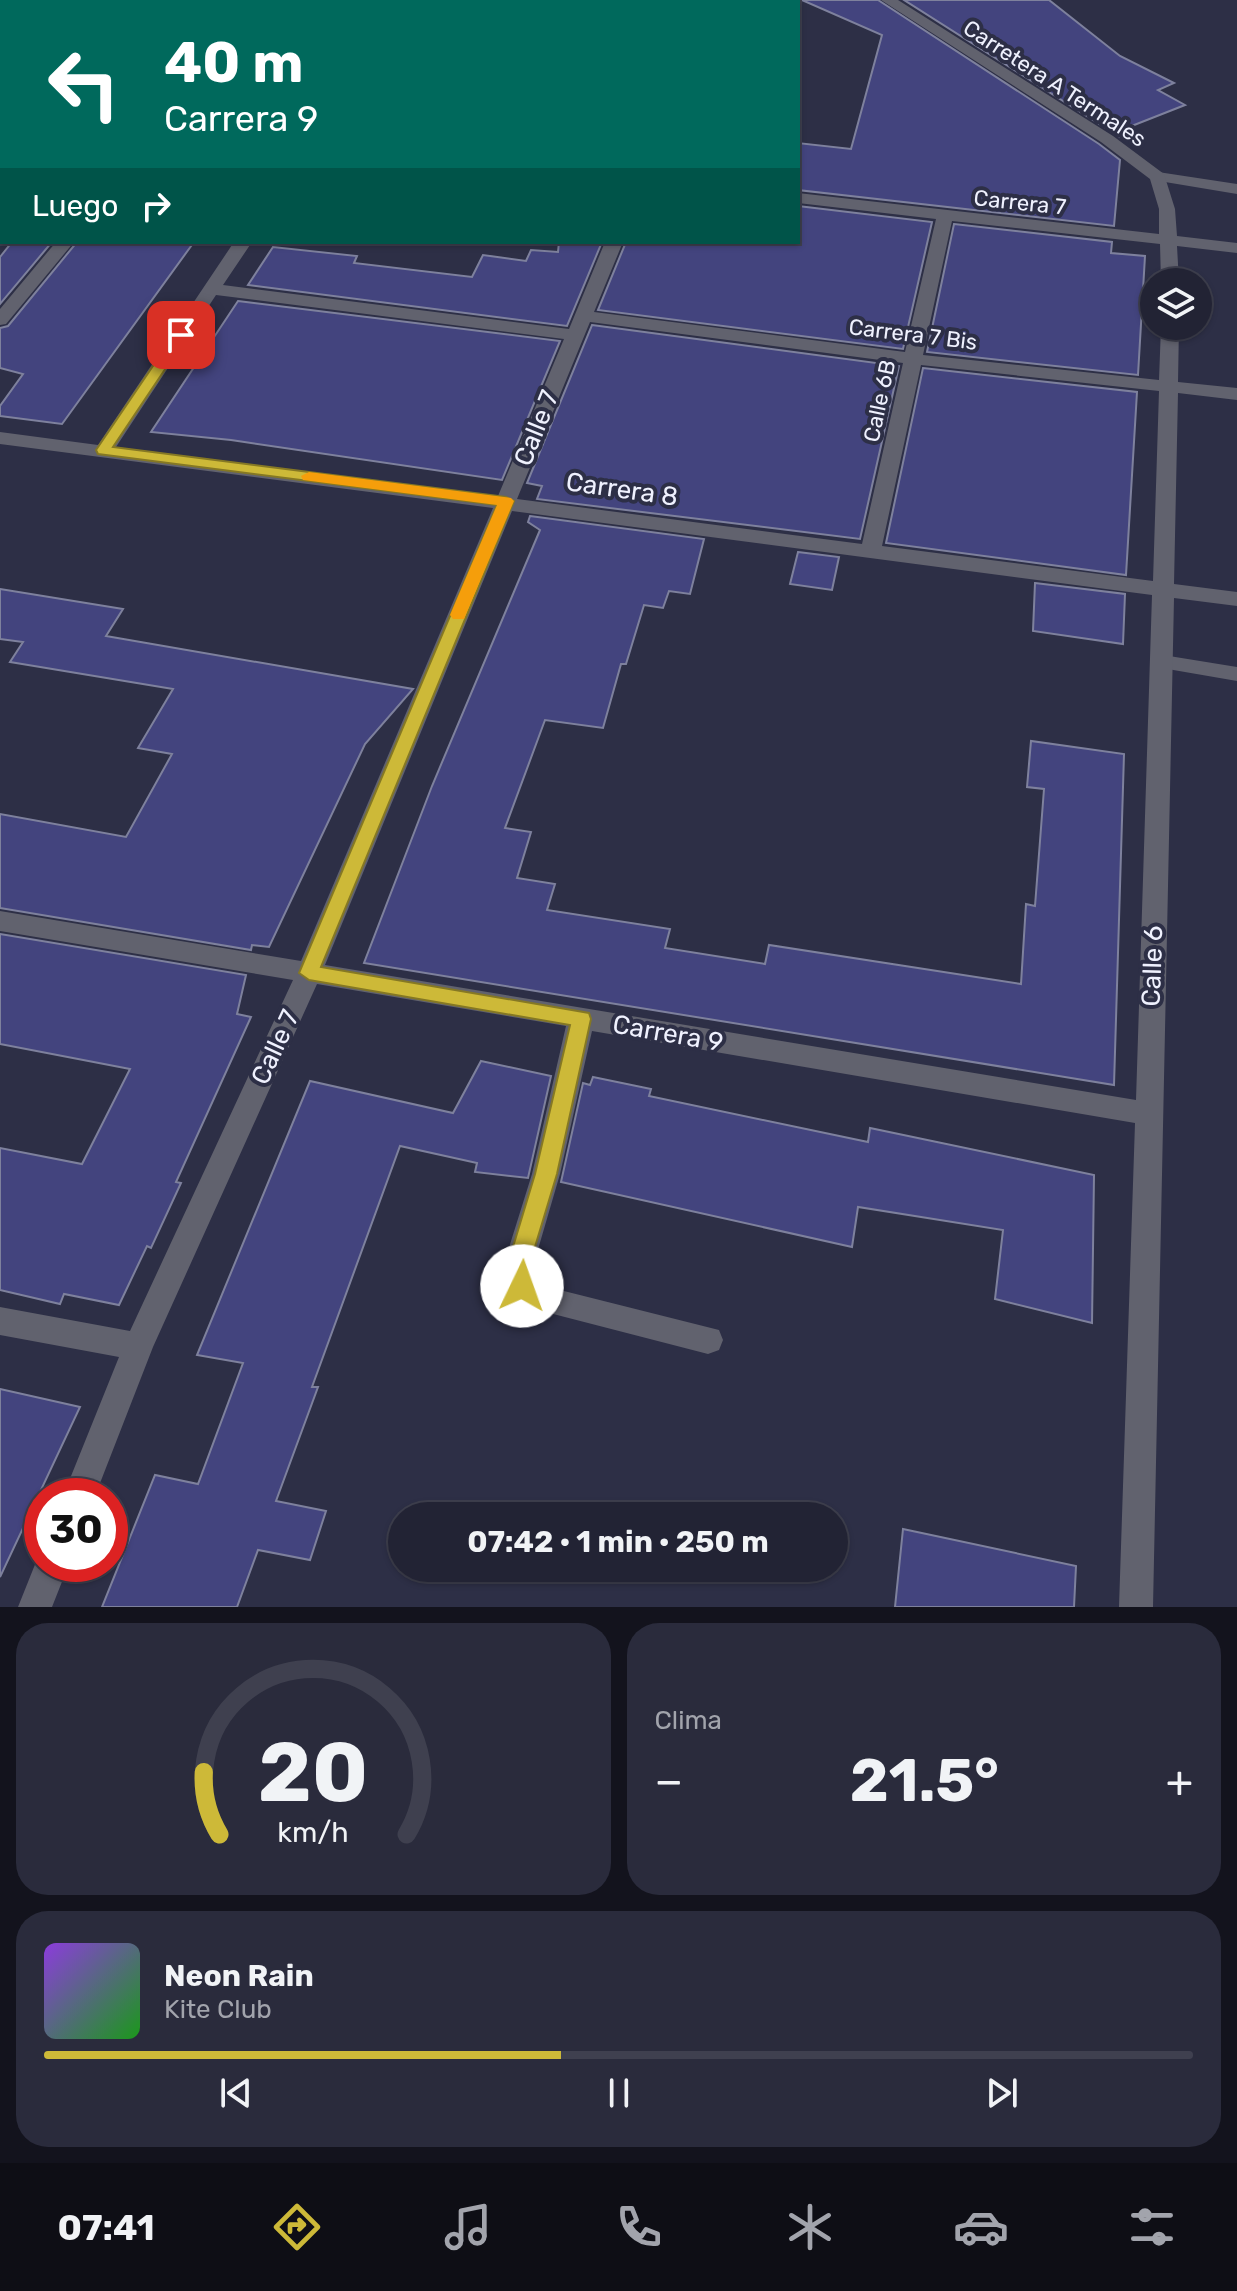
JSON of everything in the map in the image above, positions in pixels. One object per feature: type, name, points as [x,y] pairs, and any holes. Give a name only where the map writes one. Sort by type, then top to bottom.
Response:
[{"type":"street","name":"Carretera A Termales","points":[[888,0],[1107,139],[1158,177]]},
{"type":"street","points":[[1158,177],[1167,209],[1170,268]]},
{"type":"street","name":"Carrera 7","points":[[800,198],[1237,248]]},
{"type":"street","name":"Calle 6B","points":[[871,550],[945,215]]},
{"type":"street","points":[[0,320],[63,244]]},
{"type":"street","points":[[104,450],[242,244]]},
{"type":"street","name":"Calle 7","points":[[86,1478],[138,1347],[309,973],[613,244]]},
{"type":"street","name":"Carrera 7 Bis","points":[[211,289],[1237,394]]},
{"type":"street","name":"Calle 6","points":[[1136,1607],[1147,1113],[1166,589],[1170,340]]},
{"type":"street","name":"Carrera 8","points":[[0,438],[506,501],[1237,599]]},
{"type":"street","name":"Carrera 9","points":[[0,921],[1147,1113]]},
{"type":"street","points":[[581,1019],[546,1174],[517,1270],[522,1286],[532,1296],[555,1303],[708,1340]]},
{"type":"street","points":[[0,1321],[138,1347]]},
{"type":"street","points":[[35,1607],[45,1582]]},
{"type":"lane","points":[[1158,177],[1237,189]]},
{"type":"lane","points":[[1163,662],[1237,674]]},
{"type":"building","points":[[802,0],[878,0],[1099,144],[1120,160],[1114,226],[800,190],[800,143],[851,149],[882,35]]},
{"type":"building","points":[[904,0],[1049,0],[1120,56],[1174,83],[1158,90],[1185,105],[1124,129],[1123,139]]},
{"type":"building","points":[[800,206],[932,222],[903,349],[598,310],[625,244],[800,244]]},
{"type":"building","points":[[954,224],[1112,242],[1111,253],[1145,256],[1144,268],[1140,268],[1138,375],[927,352]]},
{"type":"building","points":[[10,244],[50,244],[0,304],[0,257]]},
{"type":"building","points":[[75,244],[193,244],[62,424],[0,416],[0,406],[23,374],[0,368],[0,328],[8,326]]},
{"type":"building","points":[[559,244],[601,244],[567,326],[248,285],[273,247],[357,256],[354,263],[472,277],[483,255],[526,261],[531,250],[558,252]]},
{"type":"building","points":[[238,301],[560,341],[502,480],[231,440],[151,432]]},
{"type":"building","points":[[592,325],[899,366],[860,539],[537,499],[542,486],[527,483]]},
{"type":"building","points":[[923,368],[1137,392],[1126,575],[886,543]]},
{"type":"building","points":[[530,516],[704,539],[690,594],[669,591],[663,608],[644,605],[626,664],[621,664],[603,728],[545,720],[505,828],[531,832],[517,878],[555,884],[547,910],[670,929],[665,948],[765,964],[769,945],[1021,984],[1026,904],[1035,906],[1044,789],[1027,787],[1031,741],[1124,754],[1114,1085],[364,963],[432,786],[540,530],[528,522]]},
{"type":"building","points":[[798,552],[839,557],[832,590],[790,584]]},
{"type":"building","points":[[1035,583],[1125,594],[1123,644],[1033,631]]},
{"type":"building","points":[[0,589],[123,609],[106,636],[413,689],[365,744],[269,947],[252,945],[251,950],[0,908],[0,814],[126,837],[172,754],[138,748],[173,689],[10,662],[23,642],[0,639]]},
{"type":"building","points":[[0,934],[246,975],[237,1014],[251,1017],[176,1182],[181,1183],[151,1248],[147,1246],[119,1305],[64,1294],[60,1304],[0,1290],[0,1148],[82,1164],[130,1069],[0,1044]]},
{"type":"building","points":[[481,1061],[551,1076],[528,1178],[475,1172],[477,1163],[400,1146],[312,1387],[318,1387],[276,1501],[326,1511],[310,1560],[258,1550],[237,1607],[102,1607],[112,1582],[128,1582],[128,1542],[155,1475],[198,1484],[243,1363],[197,1355],[310,1081],[453,1113]]},
{"type":"building","points":[[593,1077],[651,1089],[649,1096],[868,1142],[870,1128],[1094,1175],[1092,1323],[995,1299],[1003,1230],[858,1207],[852,1247],[561,1182],[583,1083],[590,1085]]},
{"type":"building","points":[[0,1389],[80,1407],[47,1478],[24,1478],[24,1526],[0,1577]]},
{"type":"building","points":[[903,1529],[1076,1566],[1074,1607],[895,1607]]},
{"type":"slow traffic","points":[[309,476],[506,501],[458,615]]},
{"type":"route","points":[[181,335],[104,450],[506,501],[309,973],[581,1019],[546,1174],[517,1270],[522,1286]]}]
